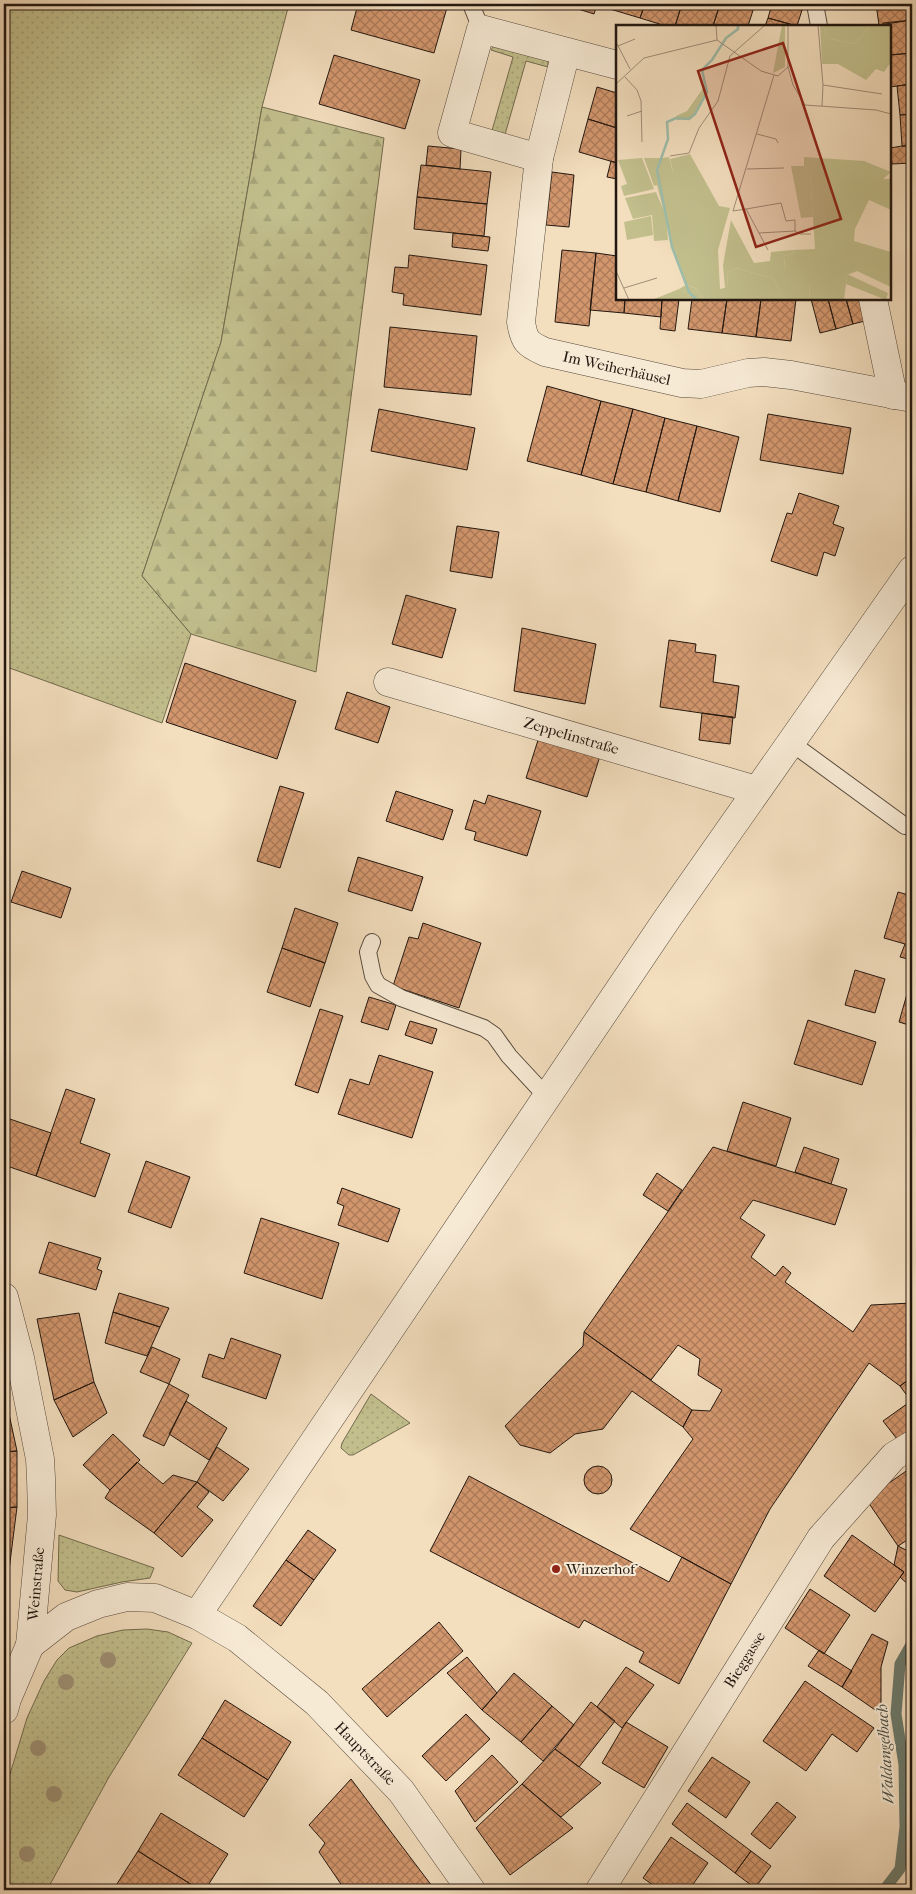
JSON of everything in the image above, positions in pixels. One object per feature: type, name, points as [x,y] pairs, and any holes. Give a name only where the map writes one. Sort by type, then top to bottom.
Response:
[{"type":"street","points":[[538,158],[452,133],[481,29],[616,65]]},
{"type":"street","name":"Im Weiherhäusel","points":[[566,52],[538,158],[521,322],[523,336],[530,345],[545,352],[682,383],[702,384],[748,373],[764,372],[903,396],[873,300]]},
{"type":"street","points":[[197,1615],[546,1097],[756,790],[912,570]]},
{"type":"street","name":"Zeppelinstraße","points":[[388,682],[756,790]]},
{"type":"street","name":"Weinstraße","points":[[4,1297],[20,1358],[40,1459],[42,1484],[42,1516],[30,1645]]},
{"type":"street","name":"Bieggasse","points":[[600,1890],[821,1538],[894,1456],[912,1445]]},
{"type":"street","name":"Weinstraße","points":[[30,1645],[66,1617],[98,1604],[127,1597],[155,1598],[197,1615],[237,1638]]},
{"type":"street","name":"Hauptstraße","points":[[237,1638],[317,1702],[401,1791],[471,1890]]},
{"type":"street","points":[[4,1710],[30,1645]]},
{"type":"lane","points":[[471,4],[481,29]]},
{"type":"lane","points":[[815,4],[819,25]]},
{"type":"lane","points":[[790,742],[905,826]]},
{"type":"lane","points":[[372,942],[368,952],[373,976],[378,985],[401,998],[484,1028],[494,1035],[509,1056],[546,1097]]},
{"type":"green space","points":[[4,4],[289,4],[262,107],[221,342],[142,576],[191,634],[162,723],[4,666]]},
{"type":"green space","points":[[495,44],[548,60],[548,67],[526,61],[504,138],[491,134],[513,57],[491,50]]},
{"type":"green space","points":[[262,107],[384,138],[316,672],[191,634],[142,576],[221,342]]},
{"type":"green space","points":[[371,1394],[410,1423],[353,1455],[349,1455],[341,1448],[342,1443]]},
{"type":"green space","points":[[59,1535],[154,1568],[150,1578],[77,1592],[65,1590],[58,1581]]},
{"type":"green space","points":[[147,1629],[168,1632],[192,1643],[109,1777],[47,1890],[4,1890],[4,1794],[27,1718],[44,1681],[57,1660],[69,1648],[97,1636],[123,1630]]},
{"type":"building","points":[[358,4],[448,4],[434,53],[351,30]]},
{"type":"building","points":[[576,4],[597,4],[594,14],[575,8]]},
{"type":"building","points":[[611,4],[645,4],[640,18],[610,9]]},
{"type":"building","points":[[645,4],[682,4],[675,25],[663,25],[640,18]]},
{"type":"building","points":[[682,4],[720,4],[713,25],[675,25]]},
{"type":"building","points":[[720,4],[755,4],[748,25],[713,25]]},
{"type":"building","points":[[772,4],[781,4],[802,10],[797,25],[768,18]]},
{"type":"building","points":[[876,4],[912,4],[912,20],[879,25]]},
{"type":"building","points":[[768,18],[793,25],[765,25]]},
{"type":"building","points":[[912,20],[912,53],[891,55],[891,25],[883,25],[883,23]]},
{"type":"building","points":[[912,53],[912,84],[891,87],[891,55]]},
{"type":"building","points":[[334,55],[420,80],[405,129],[319,104]]},
{"type":"building","points":[[912,84],[912,114],[900,115],[897,86]]},
{"type":"building","points":[[597,87],[616,93],[616,128],[588,119]]},
{"type":"building","points":[[912,114],[912,146],[902,146],[900,115]]},
{"type":"building","points":[[588,119],[616,128],[616,163],[579,152]]},
{"type":"building","points":[[428,146],[461,149],[460,169],[426,165]]},
{"type":"building","points":[[912,146],[912,163],[892,164],[891,148]]},
{"type":"building","points":[[611,161],[616,163],[616,179],[607,177]]},
{"type":"building","points":[[421,165],[491,172],[487,204],[417,197]]},
{"type":"building","points":[[552,172],[574,175],[569,227],[546,225]]},
{"type":"building","points":[[417,197],[487,204],[484,236],[414,229]]},
{"type":"building","points":[[453,233],[490,237],[488,251],[452,247]]},
{"type":"building","points":[[562,250],[596,253],[589,326],[555,322]]},
{"type":"building","points":[[596,253],[616,256],[616,300],[625,300],[624,313],[590,310]]},
{"type":"building","points":[[409,255],[487,265],[481,315],[403,305],[404,294],[392,292],[395,267],[408,268]]},
{"type":"building","points":[[625,300],[662,300],[661,317],[624,313]]},
{"type":"building","points":[[662,300],[679,300],[675,331],[660,329]]},
{"type":"building","points":[[692,300],[727,300],[722,333],[688,329]]},
{"type":"building","points":[[727,300],[761,300],[756,337],[722,333]]},
{"type":"building","points":[[761,300],[796,300],[791,341],[756,337]]},
{"type":"building","points":[[811,300],[828,300],[836,329],[820,333]]},
{"type":"building","points":[[828,300],[846,300],[853,324],[836,329]]},
{"type":"building","points":[[846,300],[864,300],[869,320],[853,324]]},
{"type":"building","points":[[390,327],[477,336],[471,395],[384,387]]},
{"type":"building","points":[[547,386],[601,401],[581,475],[527,461]]},
{"type":"building","points":[[601,401],[633,409],[613,484],[581,475]]},
{"type":"building","points":[[379,409],[475,428],[467,470],[371,451]]},
{"type":"building","points":[[633,409],[665,418],[646,492],[613,484]]},
{"type":"building","points":[[768,414],[851,428],[843,474],[760,460]]},
{"type":"building","points":[[665,418],[697,426],[678,501],[646,492]]},
{"type":"building","points":[[697,426],[739,437],[720,512],[678,501]]},
{"type":"building","points":[[799,493],[839,506],[833,524],[844,528],[835,556],[824,552],[817,576],[771,561],[787,513],[792,514]]},
{"type":"building","points":[[457,526],[499,532],[492,578],[450,571]]},
{"type":"building","points":[[406,595],[456,609],[442,658],[392,644]]},
{"type":"building","points":[[522,628],[596,644],[585,704],[514,691]]},
{"type":"building","points":[[669,640],[696,644],[695,652],[716,655],[713,682],[739,686],[735,718],[660,707]]},
{"type":"building","points":[[185,663],[296,701],[277,759],[166,722]]},
{"type":"building","points":[[347,692],[390,707],[378,743],[335,729]]},
{"type":"building","points":[[702,713],[733,717],[730,744],[699,740]]},
{"type":"building","points":[[539,737],[600,756],[587,797],[526,778]]},
{"type":"building","points":[[280,786],[304,793],[280,868],[257,861]]},
{"type":"building","points":[[396,791],[453,810],[443,840],[386,821]]},
{"type":"building","points":[[488,795],[541,811],[527,856],[474,840],[476,832],[465,829],[474,800],[485,804]]},
{"type":"building","points":[[358,857],[423,877],[412,911],[348,891]]},
{"type":"building","points":[[22,871],[71,888],[61,918],[11,902]]},
{"type":"building","points":[[898,892],[912,896],[912,960],[900,957],[905,944],[884,938]]},
{"type":"building","points":[[295,908],[338,923],[325,963],[282,948]]},
{"type":"building","points":[[423,923],[481,943],[459,1008],[393,986],[409,937],[418,939]]},
{"type":"building","points":[[282,948],[325,963],[310,1007],[267,992]]},
{"type":"building","points":[[855,970],[885,979],[875,1013],[845,1005]]},
{"type":"building","points":[[909,987],[912,988],[912,1026],[899,1022]]},
{"type":"building","points":[[369,997],[396,1005],[388,1030],[361,1022]]},
{"type":"building","points":[[320,1009],[343,1016],[318,1093],[295,1085]]},
{"type":"building","points":[[808,1020],[876,1042],[862,1085],[794,1064]]},
{"type":"building","points":[[410,1021],[437,1029],[432,1044],[405,1035]]},
{"type":"building","points":[[379,1055],[433,1072],[412,1138],[338,1114],[350,1079],[369,1085]]},
{"type":"building","points":[[66,1089],[95,1099],[80,1143],[110,1154],[95,1197],[36,1176]]},
{"type":"building","points":[[743,1102],[791,1118],[776,1166],[727,1151]]},
{"type":"building","points":[[4,1117],[51,1133],[36,1176],[4,1165]]},
{"type":"building","points":[[713,1147],[847,1189],[835,1225],[753,1200],[740,1218],[765,1235],[751,1257],[775,1276],[783,1266],[791,1273],[785,1282],[853,1332],[871,1305],[912,1303],[912,1377],[900,1386],[869,1363],[770,1509],[731,1584],[630,1529],[693,1439],[683,1427],[692,1410],[710,1411],[722,1390],[698,1375],[700,1359],[678,1345],[651,1380],[584,1332]]},
{"type":"building","points":[[804,1147],[839,1159],[831,1184],[795,1172]]},
{"type":"building","points":[[146,1161],[190,1177],[171,1228],[128,1212]]},
{"type":"building","points":[[657,1173],[682,1190],[668,1211],[643,1195]]},
{"type":"building","points":[[342,1188],[400,1209],[388,1242],[338,1225],[344,1206],[337,1203]]},
{"type":"building","points":[[261,1218],[339,1243],[322,1299],[244,1273]]},
{"type":"building","points":[[49,1242],[101,1258],[97,1269],[102,1271],[96,1290],[39,1273]]},
{"type":"building","points":[[119,1293],[169,1308],[160,1327],[113,1312]]},
{"type":"building","points":[[113,1312],[160,1327],[147,1356],[105,1343]]},
{"type":"building","points":[[79,1313],[94,1382],[54,1400],[37,1319]]},
{"type":"building","points":[[584,1332],[692,1410],[683,1427],[632,1391],[603,1429],[575,1434],[550,1453],[520,1445],[505,1426],[583,1346]]},
{"type":"building","points":[[231,1338],[281,1355],[266,1399],[202,1377],[209,1354],[224,1359]]},
{"type":"building","points":[[152,1347],[180,1359],[169,1384],[140,1372]]},
{"type":"building","points":[[912,1377],[912,1428],[897,1439],[883,1421],[911,1401],[900,1386]]},
{"type":"building","points":[[94,1382],[107,1413],[73,1437],[54,1400]]},
{"type":"building","points":[[169,1384],[189,1395],[164,1446],[143,1436]]},
{"type":"building","points":[[4,1387],[9,1414],[4,1414]]},
{"type":"building","points":[[186,1401],[227,1428],[209,1460],[169,1434]]},
{"type":"building","points":[[4,1414],[9,1414],[17,1451],[4,1452]]},
{"type":"building","points":[[113,1434],[140,1460],[110,1490],[83,1465]]},
{"type":"building","points":[[217,1447],[249,1469],[223,1501],[197,1482]]},
{"type":"building","points":[[17,1451],[17,1507],[4,1508],[4,1452]]},
{"type":"building","points":[[137,1462],[163,1484],[173,1475],[197,1482],[154,1533],[105,1498],[110,1490]]},
{"type":"building","points":[[598,1466],[608,1470],[612,1480],[608,1490],[598,1494],[588,1490],[584,1480],[588,1470]]},
{"type":"building","points":[[912,1467],[912,1537],[898,1546],[866,1499]]},
{"type":"building","name":"Winzerhof","points":[[469,1476],[669,1582],[682,1557],[731,1584],[679,1684],[639,1662],[644,1652],[584,1620],[579,1628],[430,1551]]},
{"type":"building","points":[[197,1482],[209,1492],[197,1507],[213,1520],[182,1557],[154,1533]]},
{"type":"building","points":[[17,1507],[6,1594],[4,1594],[4,1508]]},
{"type":"building","points":[[308,1530],[336,1550],[314,1580],[286,1560]]},
{"type":"building","points":[[852,1535],[904,1572],[875,1612],[824,1576]]},
{"type":"building","points":[[898,1546],[912,1553],[912,1588],[900,1577],[904,1572],[894,1565]]},
{"type":"building","points":[[286,1560],[314,1580],[281,1626],[253,1606]]},
{"type":"building","points":[[810,1589],[850,1615],[824,1654],[785,1628]]},
{"type":"building","points":[[439,1622],[463,1651],[387,1717],[362,1689]]},
{"type":"building","points":[[872,1634],[888,1642],[881,1667],[881,1714],[842,1687]]},
{"type":"building","points":[[819,1650],[852,1671],[842,1687],[808,1666]]},
{"type":"building","points":[[467,1657],[497,1693],[482,1710],[447,1673]]},
{"type":"building","points":[[626,1667],[654,1685],[622,1728],[597,1707]]},
{"type":"building","points":[[514,1673],[552,1706],[521,1742],[482,1710]]},
{"type":"building","points":[[805,1681],[874,1728],[857,1752],[832,1734],[806,1771],[763,1741]]},
{"type":"building","points":[[225,1700],[291,1742],[268,1780],[202,1738]]},
{"type":"building","points":[[591,1702],[615,1721],[579,1767],[555,1749]]},
{"type":"building","points":[[552,1706],[574,1725],[543,1761],[521,1742]]},
{"type":"building","points":[[466,1714],[490,1739],[446,1781],[422,1756]]},
{"type":"building","points":[[626,1722],[668,1747],[644,1788],[602,1763]]},
{"type":"building","points":[[202,1738],[268,1780],[244,1817],[178,1775]]},
{"type":"building","points":[[555,1749],[601,1783],[561,1817],[522,1784]]},
{"type":"building","points":[[492,1755],[518,1782],[475,1822],[455,1791]]},
{"type":"building","points":[[712,1757],[750,1782],[726,1818],[688,1791]]},
{"type":"building","points":[[351,1779],[435,1890],[345,1890],[319,1852],[325,1843],[309,1825]]},
{"type":"building","points":[[522,1784],[573,1828],[510,1875],[476,1828]]},
{"type":"building","points":[[777,1802],[796,1817],[770,1849],[751,1834]]},
{"type":"building","points":[[687,1803],[751,1851],[735,1873],[672,1824]]},
{"type":"building","points":[[161,1813],[228,1854],[205,1890],[200,1890],[138,1851]]},
{"type":"building","points":[[671,1837],[708,1863],[689,1890],[660,1890],[643,1878]]},
{"type":"building","points":[[138,1851],[200,1890],[119,1890],[115,1887]]},
{"type":"building","points":[[751,1851],[771,1866],[755,1888],[735,1873]]},
{"type":"waterway","name":"Waldangelbach","points":[[884,1890],[900,1869],[905,1827],[904,1765],[896,1714],[900,1664],[912,1643]]},
{"type":"place","name":"Winzerhof","points":[[556,1569]]}]
